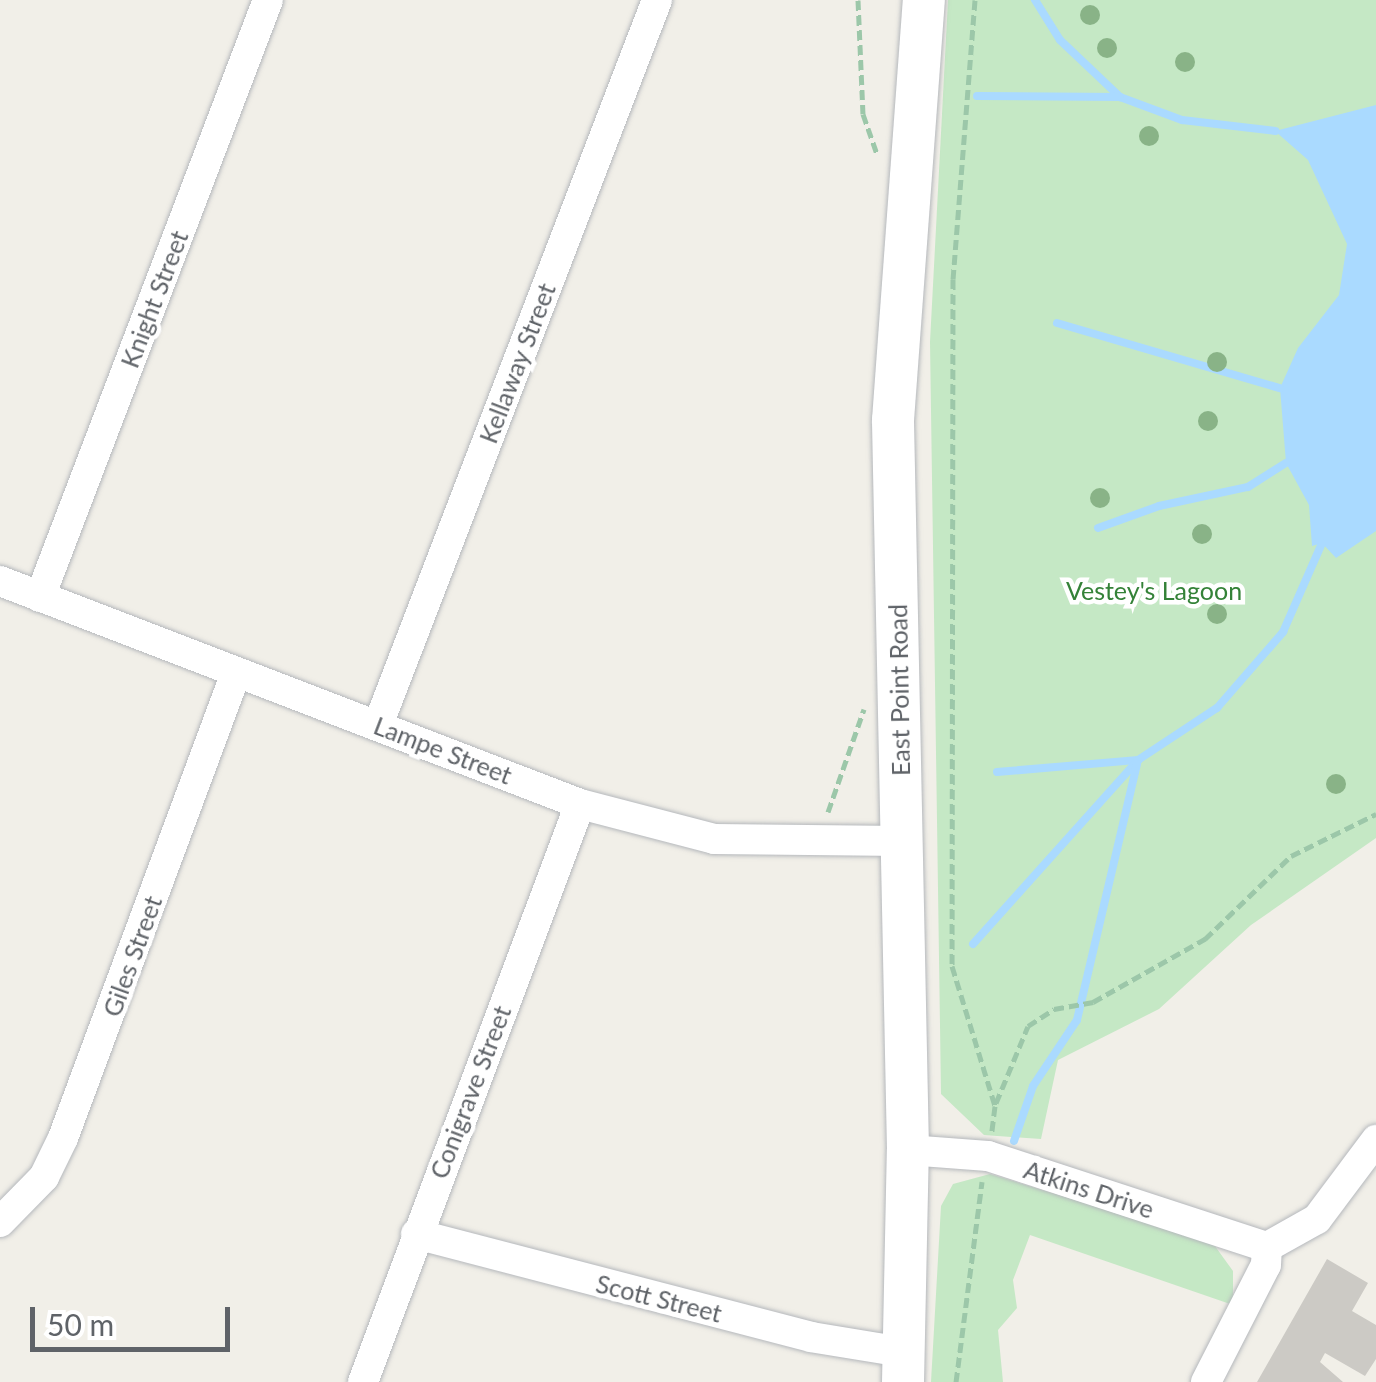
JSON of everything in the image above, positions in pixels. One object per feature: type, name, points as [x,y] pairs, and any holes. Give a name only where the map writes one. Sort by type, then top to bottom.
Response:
[{"type":"street","name":"Knight Street","points":[[40,597],[268,0]]},
{"type":"street","name":"Kellaway Street","points":[[378,725],[657,0]]},
{"type":"street","name":"East Point Road","points":[[903,1367],[908,1150],[893,420],[924,0]]},
{"type":"street","name":"Lampe Street","points":[[0,581],[580,804],[714,839],[902,842]]},
{"type":"street","name":"Giles Street","points":[[0,1222],[44,1177],[63,1138],[236,672]]},
{"type":"street","name":"Conigrave Street","points":[[363,1382],[580,804]]},
{"type":"street","points":[[1206,1382],[1266,1264],[1267,1247],[1317,1219],[1376,1140]]},
{"type":"street","name":"Atkins Drive","points":[[908,1150],[988,1156],[1267,1247]]},
{"type":"street","name":"Scott Street","points":[[416,1234],[811,1337],[903,1367]]},
{"type":"path","points":[[975,0],[953,278],[952,966],[994,1106]]},
{"type":"path","points":[[991,1139],[994,1106],[1028,1026],[1054,1010],[1093,1002],[1204,939],[1291,856],[1376,814]]},
{"type":"path","points":[[956,1382],[984,1172]]},
{"type":"green space","name":"Vestey's Lagoon","points":[[948,0],[1376,0],[1376,838],[1251,925],[1159,1009],[1058,1060],[1041,1139],[984,1135],[941,1094],[930,342]]},
{"type":"green space","points":[[990,1174],[1212,1242],[1233,1271],[1233,1305],[1030,1235],[1013,1280],[1017,1308],[998,1330],[1003,1382],[931,1382],[941,1206],[953,1184]]},
{"type":"water","points":[[1376,105],[1376,531],[1336,558],[1322,543],[1312,546],[1309,505],[1286,463],[1280,388],[1298,348],[1339,295],[1347,244],[1308,160],[1275,131]]},
{"type":"building","points":[[1327,1259],[1368,1283],[1352,1311],[1376,1325],[1376,1359],[1365,1376],[1325,1353],[1320,1362],[1343,1382],[1257,1382]]},
{"type":"waterway","points":[[1035,0],[1060,40],[1120,97],[1182,120],[1275,131]]},
{"type":"waterway","points":[[977,96],[1120,97]]},
{"type":"waterway","points":[[1057,323],[1280,388]]},
{"type":"waterway","points":[[1098,528],[1159,506],[1248,487],[1286,463]]},
{"type":"waterway","points":[[973,944],[1138,760],[1217,708],[1283,632],[1322,543]]},
{"type":"waterway","points":[[997,772],[1138,760]]},
{"type":"waterway","points":[[1014,1141],[1033,1086],[1077,1020],[1137,764]]}]
